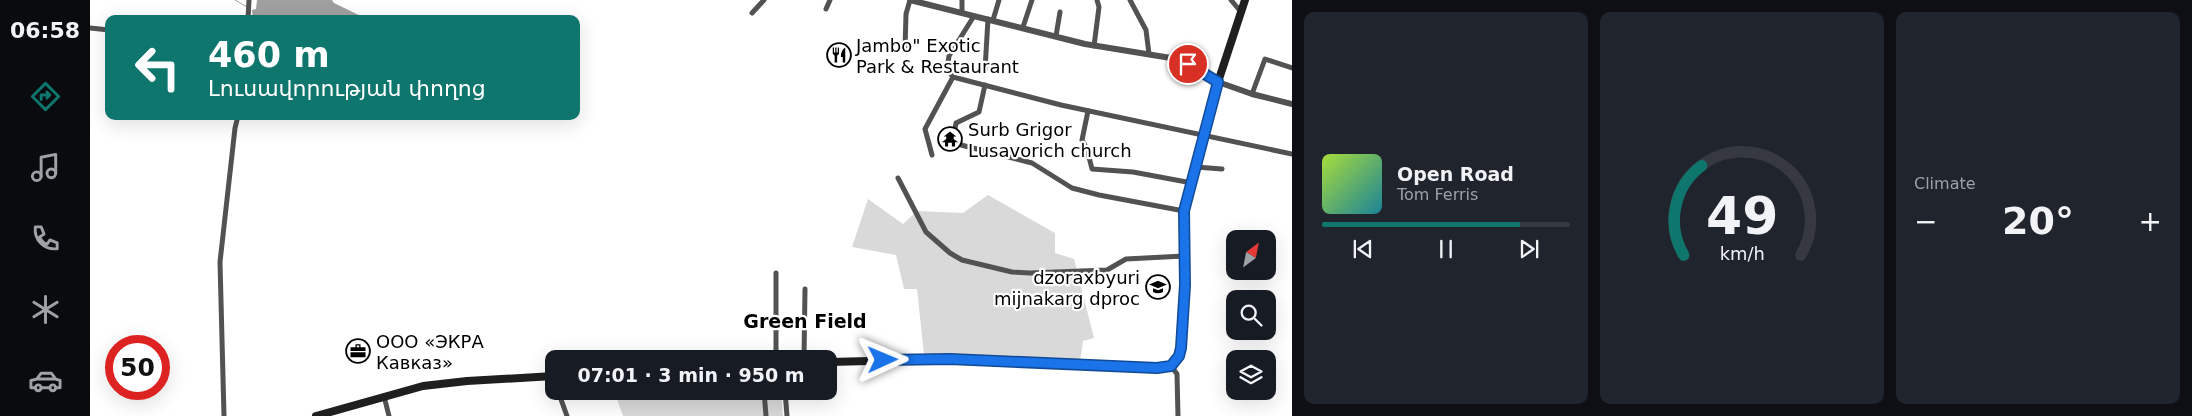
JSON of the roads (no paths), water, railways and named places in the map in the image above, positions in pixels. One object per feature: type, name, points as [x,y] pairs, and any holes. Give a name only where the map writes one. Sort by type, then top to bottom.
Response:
[{"type":"main road","points":[[837,362],[950,359],[1157,368],[1171,366],[1179,356],[1181,348],[1184,211],[1218,82],[1245,0]]},
{"type":"main road","points":[[316,416],[384,395],[423,386],[467,381],[545,377]]},
{"type":"street","points":[[248,15],[249,0]]},
{"type":"street","points":[[752,13],[764,0]]},
{"type":"street","points":[[826,9],[830,0]]},
{"type":"street","points":[[904,49],[906,14],[910,0],[1094,46],[1177,59],[1218,82],[1252,94],[1292,104]]},
{"type":"street","points":[[962,0],[962,13]]},
{"type":"street","points":[[984,70],[991,19],[999,0]]},
{"type":"street","points":[[1023,27],[1032,0]]},
{"type":"street","points":[[1094,46],[1099,7],[1097,0]]},
{"type":"street","points":[[1130,0],[1146,30],[1149,54]]},
{"type":"street","points":[[1231,0],[1242,12]]},
{"type":"street","points":[[1056,36],[1060,12]]},
{"type":"street","points":[[974,16],[950,56],[947,69],[954,77],[1088,111],[1204,137],[1292,154]]},
{"type":"street","points":[[90,28],[105,30]]},
{"type":"street","points":[[1252,94],[1265,59],[1292,68]]},
{"type":"street","points":[[932,155],[925,129],[954,77]]},
{"type":"street","points":[[984,85],[979,112],[956,123],[954,134],[960,145],[1032,163],[1072,188],[1184,211]]},
{"type":"street","points":[[1088,111],[1082,140],[1092,169],[1133,172],[1192,183]]},
{"type":"street","points":[[224,416],[220,262],[231,157],[237,120]]},
{"type":"street","points":[[1196,167],[1222,169]]},
{"type":"street","points":[[898,178],[926,232],[950,253],[962,260],[1012,272],[1030,273],[1107,270],[1126,260],[1184,256]]},
{"type":"street","points":[[776,273],[776,350]]},
{"type":"street","points":[[804,350],[805,289]]},
{"type":"street","points":[[1171,366],[1177,374],[1178,416]]},
{"type":"street","points":[[384,395],[389,416]]},
{"type":"street","points":[[561,400],[567,416]]},
{"type":"street","points":[[765,400],[766,416]]},
{"type":"street","points":[[786,400],[787,416]]},
{"type":"waterway","points":[[235,0],[247,7]]},
{"type":"place","name":"Jambo\" Exotic Park & Restaurant","points":[[839,55]]},
{"type":"place","name":"Surb Grigor Lusavorich church","points":[[950,139]]},
{"type":"place","name":"dzoraxbyuri mijnakarg dproc","points":[[1158,287]]},
{"type":"place","name":"ООО «ЭКРА Кавказ»","points":[[358,351]]},
{"type":"district","name":"Green Field","points":[[805,321]]}]
